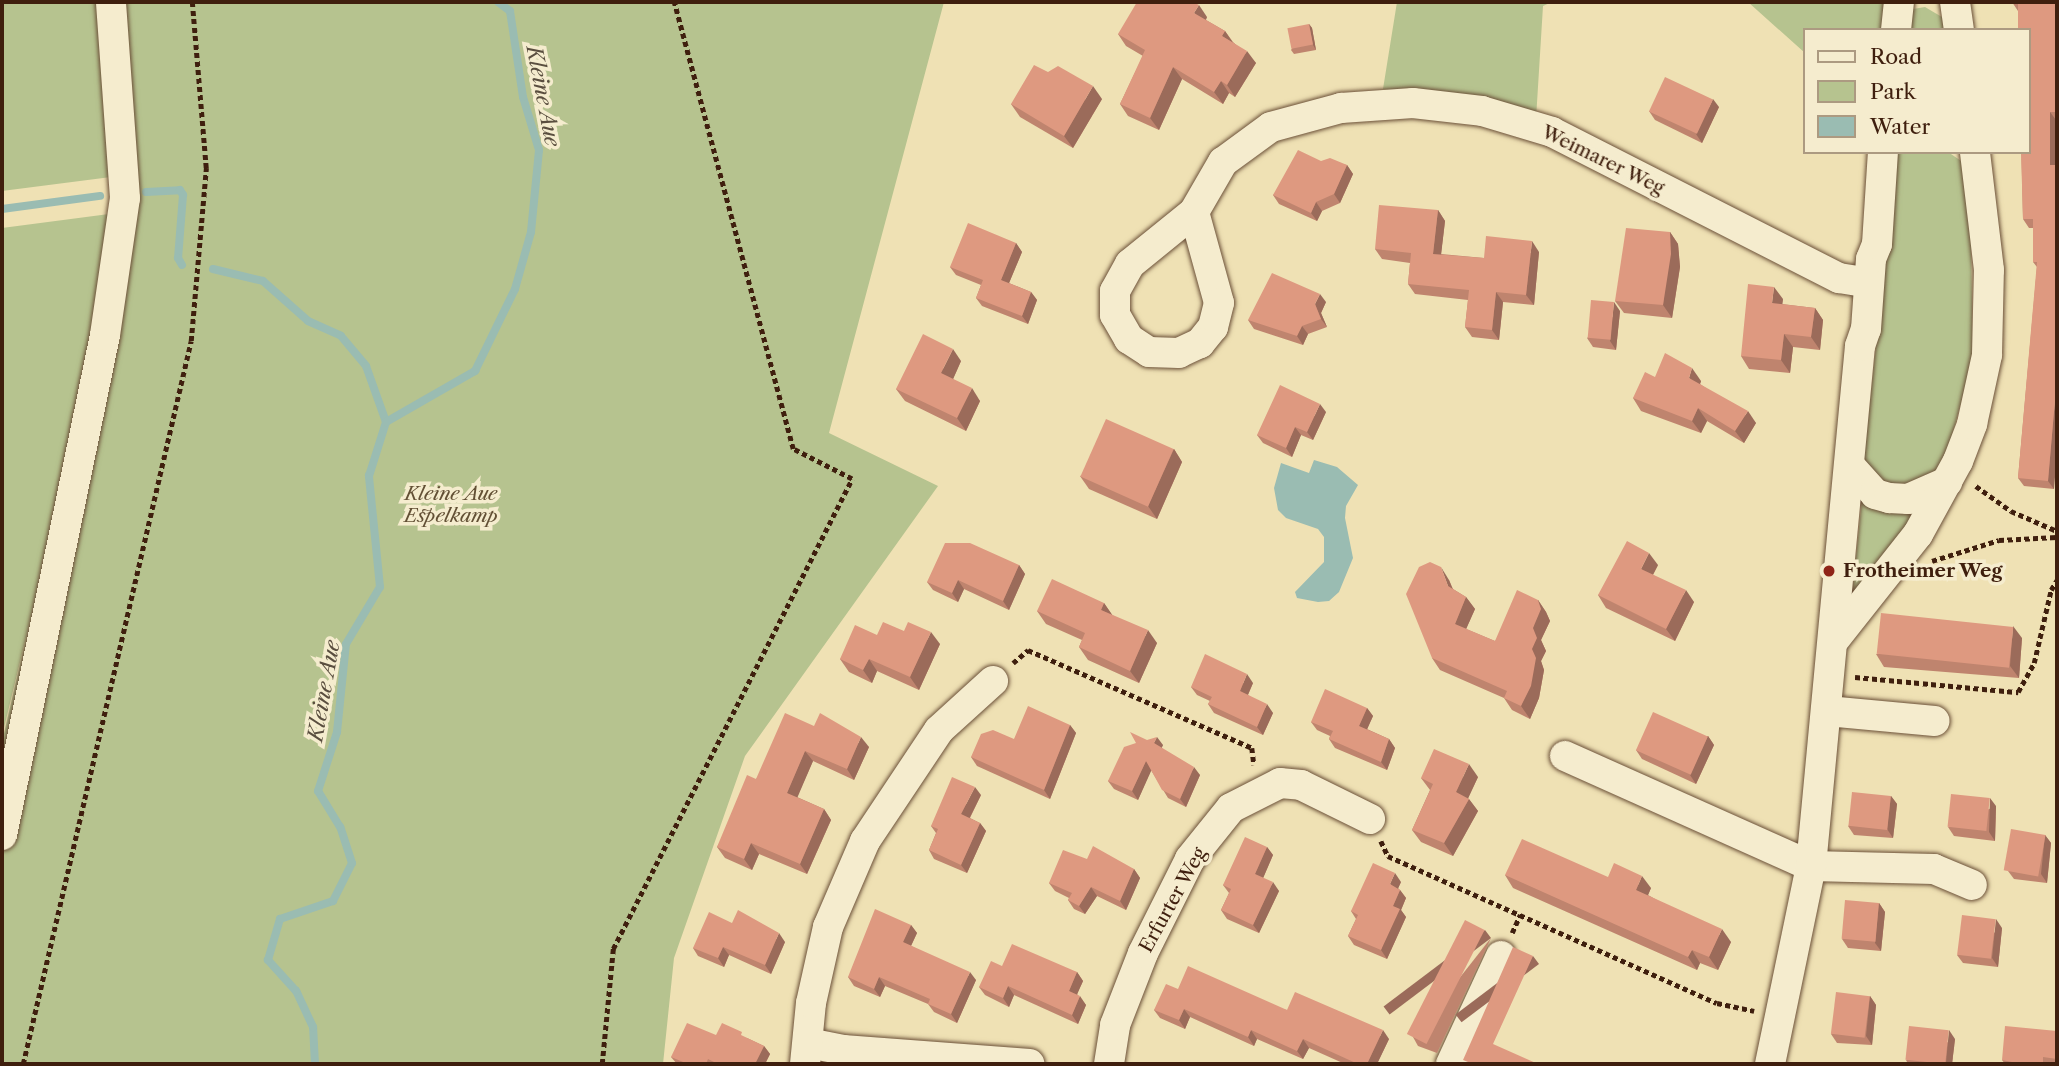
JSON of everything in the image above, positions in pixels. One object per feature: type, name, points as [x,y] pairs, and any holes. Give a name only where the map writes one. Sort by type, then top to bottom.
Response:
[{"type":"street","points":[[2,835],[105,335],[125,198],[111,2]]},
{"type":"street","name":"Weimarer Weg","points":[[1194,212],[1219,303],[1213,327],[1200,343],[1179,353],[1149,352],[1129,339],[1115,315],[1115,290],[1130,264],[1194,212],[1223,162],[1271,127],[1341,108],[1413,103],[1482,111],[1552,132],[1839,278],[1868,283]]},
{"type":"street","points":[[1770,1064],[1811,866],[1868,283],[1877,244],[1883,154]]},
{"type":"street","points":[[1835,639],[1959,483],[1987,355],[1989,270],[1975,154]]},
{"type":"street","points":[[1851,467],[1875,494],[1889,498],[1909,499],[1959,483]]},
{"type":"street","points":[[993,681],[939,730],[866,841],[828,926],[811,1003],[807,1054],[844,1050],[1012,1063]]},
{"type":"street","points":[[1827,711],[1935,721]]},
{"type":"street","points":[[1565,756],[1811,866],[1934,869],[1972,885]]},
{"type":"street","name":"Erfurter Weg","points":[[1109,1064],[1115,1025],[1143,953],[1190,859],[1231,807],[1259,790],[1280,783],[1301,785],[1370,818]]},
{"type":"street","points":[[1451,1064],[1501,956]]},
{"type":"path","points":[[23,1064],[191,341],[205,169],[192,2]]},
{"type":"path","points":[[602,1064],[612,949],[852,479],[793,449],[674,2]]},
{"type":"path","points":[[1959,483],[2011,511],[2057,531]]},
{"type":"path","points":[[1889,570],[1901,574],[1999,540],[2057,537]]},
{"type":"path","points":[[1847,676],[2018,692],[2034,663],[2051,590],[2057,580]]},
{"type":"path","points":[[993,681],[1028,650],[1251,748],[1259,790]]},
{"type":"path","points":[[1370,818],[1388,856],[1717,1003],[1780,1017]]},
{"type":"green space","name":"Kleine Aue Espelkamp","points":[[2,2],[944,2],[829,433],[938,486],[745,756],[674,958],[663,1064],[2,1064],[2,742],[31,617],[2,736],[2,228],[109,214],[111,177],[2,191]]},
{"type":"green space","points":[[1397,2],[1552,2],[1543,6],[1536,119],[1383,89]]},
{"type":"green space","points":[[1748,2],[1886,2],[1884,28],[1804,28],[1804,52]]},
{"type":"green space","points":[[1925,7],[1947,20],[1949,28],[1910,28],[1913,9]]},
{"type":"green space","points":[[1897,154],[1951,154],[1970,167],[1978,234],[1971,242],[1973,359],[1941,476],[1886,491],[1863,466]]},
{"type":"green space","points":[[1863,490],[1928,501],[1851,605]]},
{"type":"water","points":[[1314,460],[1337,467],[1358,485],[1346,506],[1345,518],[1353,558],[1339,592],[1329,601],[1318,602],[1297,598],[1295,592],[1324,562],[1324,537],[1318,529],[1286,518],[1278,510],[1274,488],[1281,463],[1309,473]]},
{"type":"building","points":[[1137,2],[1193,2],[1199,5],[1194,13],[1225,31],[1222,36],[1247,51],[1227,85],[1221,81],[1214,92],[1173,67],[1150,118],[1120,104],[1145,50],[1118,34]]},
{"type":"building","points":[[2012,2],[2057,3],[2057,112],[2050,112],[2050,165],[2057,165],[2057,377],[2048,481],[2018,478],[2037,262],[2033,262],[2033,219],[2023,219],[2021,154],[2031,154],[2031,28],[2018,28],[2018,3]]},
{"type":"building","points":[[1309,24],[1313,45],[1291,49],[1287,28]]},
{"type":"building","points":[[1034,65],[1048,72],[1058,66],[1093,86],[1064,136],[1011,104]]},
{"type":"building","points":[[1665,77],[1713,99],[1697,134],[1649,111]]},
{"type":"building","points":[[1298,150],[1321,161],[1330,158],[1347,165],[1334,194],[1316,202],[1311,213],[1273,195]]},
{"type":"building","points":[[1379,205],[1438,210],[1433,254],[1484,258],[1486,236],[1532,241],[1526,295],[1496,292],[1492,330],[1465,327],[1469,290],[1408,284],[1411,253],[1375,249]]},
{"type":"building","points":[[968,223],[1016,243],[1001,280],[1031,292],[1022,316],[976,298],[983,280],[950,267]]},
{"type":"building","points":[[1626,228],[1670,232],[1671,254],[1663,305],[1615,301]]},
{"type":"building","points":[[1272,273],[1320,294],[1315,304],[1321,319],[1302,326],[1297,336],[1248,320]]},
{"type":"building","points":[[1748,284],[1774,287],[1772,303],[1815,308],[1811,337],[1784,334],[1781,360],[1741,356]]},
{"type":"building","points":[[1591,300],[1614,302],[1611,340],[1588,338]]},
{"type":"building","points":[[923,334],[953,349],[941,373],[972,388],[957,418],[896,389]]},
{"type":"building","points":[[1665,353],[1692,368],[1689,378],[1748,411],[1735,431],[1698,408],[1692,421],[1633,398],[1645,372],[1655,377]]},
{"type":"building","points":[[1280,385],[1320,404],[1307,432],[1295,427],[1286,448],[1257,435]]},
{"type":"building","points":[[1106,419],[1174,449],[1148,507],[1080,477]]},
{"type":"building","points":[[1627,541],[1649,553],[1641,569],[1686,590],[1666,629],[1598,595]]},
{"type":"building","points":[[945,543],[970,543],[1019,565],[1003,601],[958,580],[952,593],[927,582]]},
{"type":"building","points":[[1430,562],[1441,567],[1448,586],[1466,597],[1455,624],[1495,641],[1517,590],[1538,600],[1541,609],[1533,628],[1537,638],[1532,649],[1536,658],[1531,686],[1521,706],[1504,698],[1507,691],[1432,658],[1406,594],[1419,567]]},
{"type":"building","points":[[1052,579],[1104,603],[1101,610],[1148,630],[1130,671],[1079,647],[1085,633],[1037,611]]},
{"type":"building","points":[[1881,613],[2013,627],[2009,668],[1877,654]]},
{"type":"building","points":[[883,622],[904,631],[908,622],[931,632],[910,677],[869,659],[863,670],[840,659],[855,625],[877,635]]},
{"type":"building","points":[[1205,654],[1247,674],[1240,691],[1267,704],[1257,727],[1208,704],[1212,697],[1191,687]]},
{"type":"building","points":[[1325,689],[1367,708],[1359,726],[1389,739],[1381,762],[1329,739],[1333,731],[1311,722]]},
{"type":"building","points":[[1028,706],[1070,725],[1044,790],[971,757],[981,734],[993,730],[1014,739]]},
{"type":"building","points":[[1653,712],[1708,736],[1691,775],[1636,750]]},
{"type":"building","points":[[785,713],[814,726],[820,713],[861,737],[847,769],[805,751],[787,793],[824,809],[800,864],[751,843],[744,859],[717,847],[747,775],[756,779]]},
{"type":"building","points":[[1130,732],[1147,740],[1157,737],[1154,743],[1194,767],[1180,799],[1162,790],[1146,761],[1132,791],[1108,781],[1124,747],[1136,743]]},
{"type":"building","points":[[1434,749],[1469,764],[1456,792],[1469,799],[1444,843],[1412,830],[1433,784],[1421,778]]},
{"type":"building","points":[[952,777],[975,787],[961,814],[980,823],[961,865],[929,850],[938,829],[931,826]]},
{"type":"building","points":[[1852,792],[1891,796],[1887,830],[1848,826]]},
{"type":"building","points":[[1951,794],[1990,798],[1986,831],[1948,827]]},
{"type":"building","points":[[2011,829],[2045,835],[2038,876],[2004,870]]},
{"type":"building","points":[[1245,837],[1267,847],[1255,874],[1273,882],[1253,925],[1221,910],[1231,889],[1223,885]]},
{"type":"building","points":[[1522,839],[1608,877],[1614,863],[1642,876],[1636,890],[1722,929],[1709,957],[1692,950],[1688,957],[1505,875]]},
{"type":"building","points":[[1093,846],[1134,869],[1120,901],[1091,887],[1079,906],[1068,900],[1072,893],[1049,883],[1063,850],[1087,859]]},
{"type":"building","points":[[1373,863],[1395,873],[1390,884],[1400,890],[1393,906],[1400,909],[1381,950],[1348,936],[1358,915],[1351,911]]},
{"type":"building","points":[[1845,900],[1879,903],[1875,942],[1842,939]]},
{"type":"building","points":[[875,909],[911,925],[903,942],[970,972],[951,1014],[928,1004],[930,999],[879,977],[874,989],[848,977]]},
{"type":"building","points":[[738,910],[779,933],[765,965],[723,947],[718,958],[693,948],[709,912],[732,923]]},
{"type":"building","points":[[1962,915],[1996,919],[1991,959],[1957,955]]},
{"type":"building","points":[[1465,920],[1485,930],[1426,1044],[1407,1034]]},
{"type":"building","points":[[1012,944],[1077,972],[1069,991],[1080,996],[1072,1015],[1008,986],[1003,998],[979,987],[991,961],[1002,966]]},
{"type":"building","points":[[1513,947],[1533,956],[1493,1044],[1538,1064],[1473,1064],[1463,1060]]},
{"type":"building","points":[[1188,966],[1287,1010],[1295,992],[1383,1030],[1367,1064],[1358,1064],[1303,1039],[1297,1051],[1251,1030],[1248,1037],[1184,1009],[1179,1020],[1154,1010],[1166,984],[1178,989]]},
{"type":"building","points":[[1836,992],[1870,996],[1865,1038],[1831,1034]]},
{"type":"building","points":[[687,1023],[716,1035],[722,1023],[764,1046],[755,1064],[718,1064],[708,1059],[706,1064],[688,1064],[671,1057]]},
{"type":"building","points":[[1909,1026],[1949,1030],[1945,1064],[1905,1060]]},
{"type":"building","points":[[2005,1026],[2057,1031],[2057,1059],[2043,1057],[2043,1064],[2002,1060]]},
{"type":"waterway","name":"Kleine Aue","points":[[315,1064],[313,1027],[296,991],[268,960],[280,919],[333,901],[352,863],[340,827],[318,791],[337,732],[346,644],[380,587],[369,476],[386,422],[475,371],[515,289],[531,232],[539,150],[523,97],[510,11],[498,2]]},
{"type":"waterway","points":[[146,192],[180,190],[183,195],[178,258],[182,265]]},
{"type":"waterway","points":[[2,209],[100,196]]},
{"type":"waterway","points":[[213,269],[263,281],[308,321],[341,336],[366,366],[386,422]]},
{"type":"place","name":"Frotheimer Weg","points":[[1829,571]]}]
